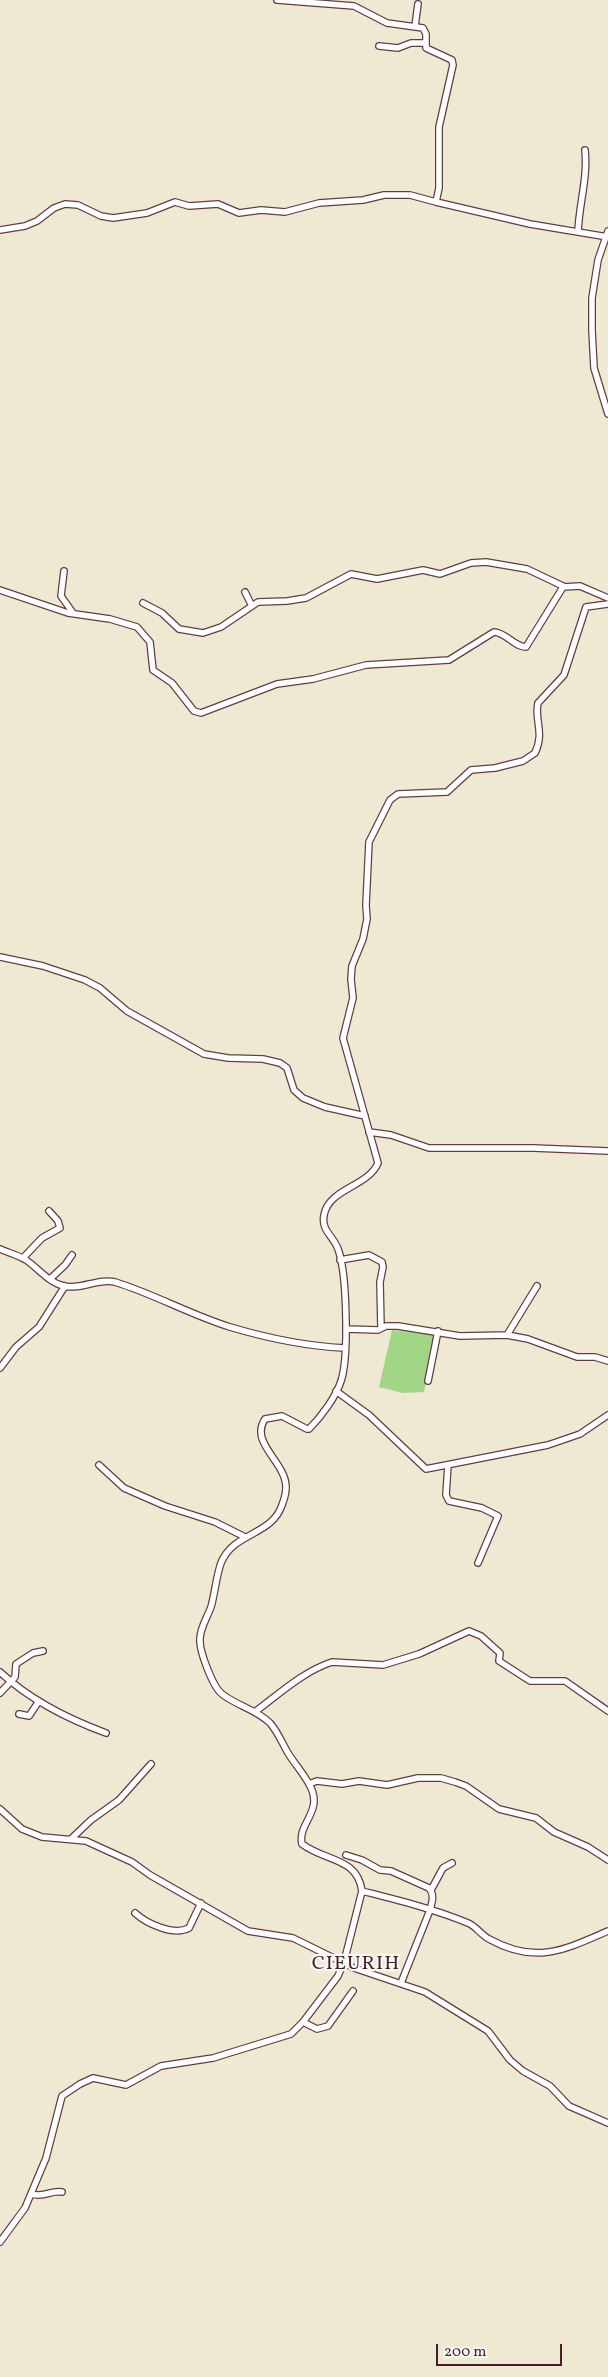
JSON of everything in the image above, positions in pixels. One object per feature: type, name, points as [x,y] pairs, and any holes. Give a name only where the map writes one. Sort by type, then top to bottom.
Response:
[{"type":"street","points":[[277,0],[349,5],[360,8],[387,24],[415,26],[424,29],[428,49],[450,59],[454,63],[440,127],[440,160],[436,202]]},
{"type":"street","points":[[415,26],[418,4]]},
{"type":"street","points":[[379,46],[398,48],[411,43],[426,44]]},
{"type":"street","points":[[578,232],[579,208],[587,168],[585,150]]},
{"type":"street","points":[[0,230],[25,226],[37,221],[54,208],[65,204],[78,205],[101,216],[113,218],[146,213],[175,202],[195,206],[218,204],[235,212],[262,210],[285,212],[320,203],[363,200],[384,195],[410,195],[530,224],[608,235],[598,260],[592,298],[594,368],[608,414]]},
{"type":"street","points":[[143,603],[162,613],[179,629],[203,633],[214,631],[260,601],[287,601],[306,598],[351,574],[378,579],[423,570],[440,574],[480,562],[527,569],[566,588]]},
{"type":"street","points":[[64,570],[61,596],[74,614]]},
{"type":"street","points":[[0,590],[74,614],[119,620],[142,631],[150,642],[153,670],[172,683],[194,711],[201,713],[277,684],[313,679],[366,665],[449,660],[494,632],[501,633],[520,646],[526,647],[563,587],[566,588],[569,585],[580,586],[608,598]]},
{"type":"street","points":[[245,592],[252,606]]},
{"type":"street","points":[[0,2242],[21,2216],[31,2194],[48,2152],[60,2102],[67,2092],[80,2084],[98,2078],[126,2085],[161,2066],[210,2059],[237,2049],[286,2037],[303,2022],[335,1980],[344,1962],[362,1891],[360,1880],[353,1870],[302,1844],[302,1836],[315,1802],[309,1784],[287,1751],[277,1731],[256,1712],[229,1700],[220,1692],[200,1647],[200,1634],[210,1609],[221,1562],[228,1551],[245,1536],[267,1527],[275,1519],[282,1504],[286,1486],[280,1468],[261,1438],[260,1426],[265,1419],[282,1416],[307,1430],[309,1429],[336,1391],[345,1362],[346,1329],[340,1260],[338,1249],[324,1228],[324,1213],[333,1199],[371,1173],[377,1166],[378,1160],[344,1038],[353,998],[352,966],[363,939],[367,920],[369,842],[390,800],[398,794],[447,792],[471,770],[495,768],[523,761],[535,753],[541,732],[537,708],[538,703],[564,675],[586,607],[608,604]]},
{"type":"street","points":[[0,957],[43,966],[85,980],[100,988],[128,1010],[204,1054],[228,1058],[263,1059],[280,1063],[287,1068],[294,1090],[302,1098],[325,1107],[365,1116]]},
{"type":"street","points":[[370,1132],[391,1135],[429,1148],[533,1148],[608,1151]]},
{"type":"street","points":[[23,1258],[42,1238],[60,1228],[58,1221],[49,1211]]},
{"type":"street","points":[[0,1250],[23,1258],[50,1279],[65,1286],[72,1287],[99,1281],[115,1282],[229,1326],[288,1342],[318,1347],[344,1348]]},
{"type":"street","points":[[50,1279],[66,1265],[72,1255]]},
{"type":"street","points":[[340,1260],[369,1255],[382,1262],[384,1267],[380,1282],[381,1328]]},
{"type":"street","points":[[0,1368],[16,1347],[38,1327],[65,1286]]},
{"type":"street","points":[[507,1335],[537,1286]]},
{"type":"street","points":[[346,1329],[378,1330],[398,1326],[460,1336],[507,1335],[528,1339],[576,1357],[595,1357],[608,1360]]},
{"type":"street","points":[[428,1381],[438,1331]]},
{"type":"street","points":[[336,1391],[389,1432],[423,1468],[448,1465],[548,1445],[580,1434],[608,1415]]},
{"type":"street","points":[[99,1465],[124,1488],[165,1506],[215,1522],[245,1536]]},
{"type":"street","points":[[448,1465],[446,1495],[449,1501],[479,1507],[498,1516],[478,1563]]},
{"type":"street","points":[[256,1712],[304,1676],[326,1663],[384,1665],[419,1654],[470,1631],[481,1636],[500,1653],[499,1661],[526,1679],[565,1681],[608,1711]]},
{"type":"street","points":[[0,1693],[15,1675],[16,1664],[33,1653],[43,1651]]},
{"type":"street","points":[[0,1672],[39,1701],[80,1724],[106,1733]]},
{"type":"street","points":[[19,1714],[29,1716],[39,1701]]},
{"type":"street","points":[[71,1839],[91,1820],[119,1800],[151,1764]]},
{"type":"street","points":[[309,1784],[317,1781],[342,1784],[359,1781],[387,1785],[418,1778],[441,1778],[466,1786],[499,1809],[536,1818],[554,1832],[588,1847],[608,1860]]},
{"type":"street","points":[[0,1809],[22,1829],[42,1837],[86,1841],[132,1862],[150,1875],[248,1930],[293,1938],[354,1968],[425,1992],[464,2014],[488,2031],[510,2060],[523,2071],[550,2086],[569,2106],[608,2123]]},
{"type":"street","points":[[346,1855],[380,1870],[391,1871],[431,1890]]},
{"type":"street","points":[[401,1983],[430,1910],[433,1897],[431,1890],[443,1868],[452,1863]]},
{"type":"street","points":[[362,1891],[430,1910],[470,1924],[492,1941],[540,1955],[569,1948],[608,1931]]},
{"type":"street","points":[[135,1913],[147,1921],[180,1931],[189,1928],[201,1903]]},
{"type":"street","points":[[303,2022],[317,2028],[328,2026],[353,1991]]},
{"type":"street","points":[[31,2194],[44,2196],[54,2191],[62,2192]]},
{"type":"green space","points":[[392,1330],[436,1333],[424,1392],[403,1393],[379,1387]]},
{"type":"district","name":"CIEURIH","points":[[356,1965]]}]
